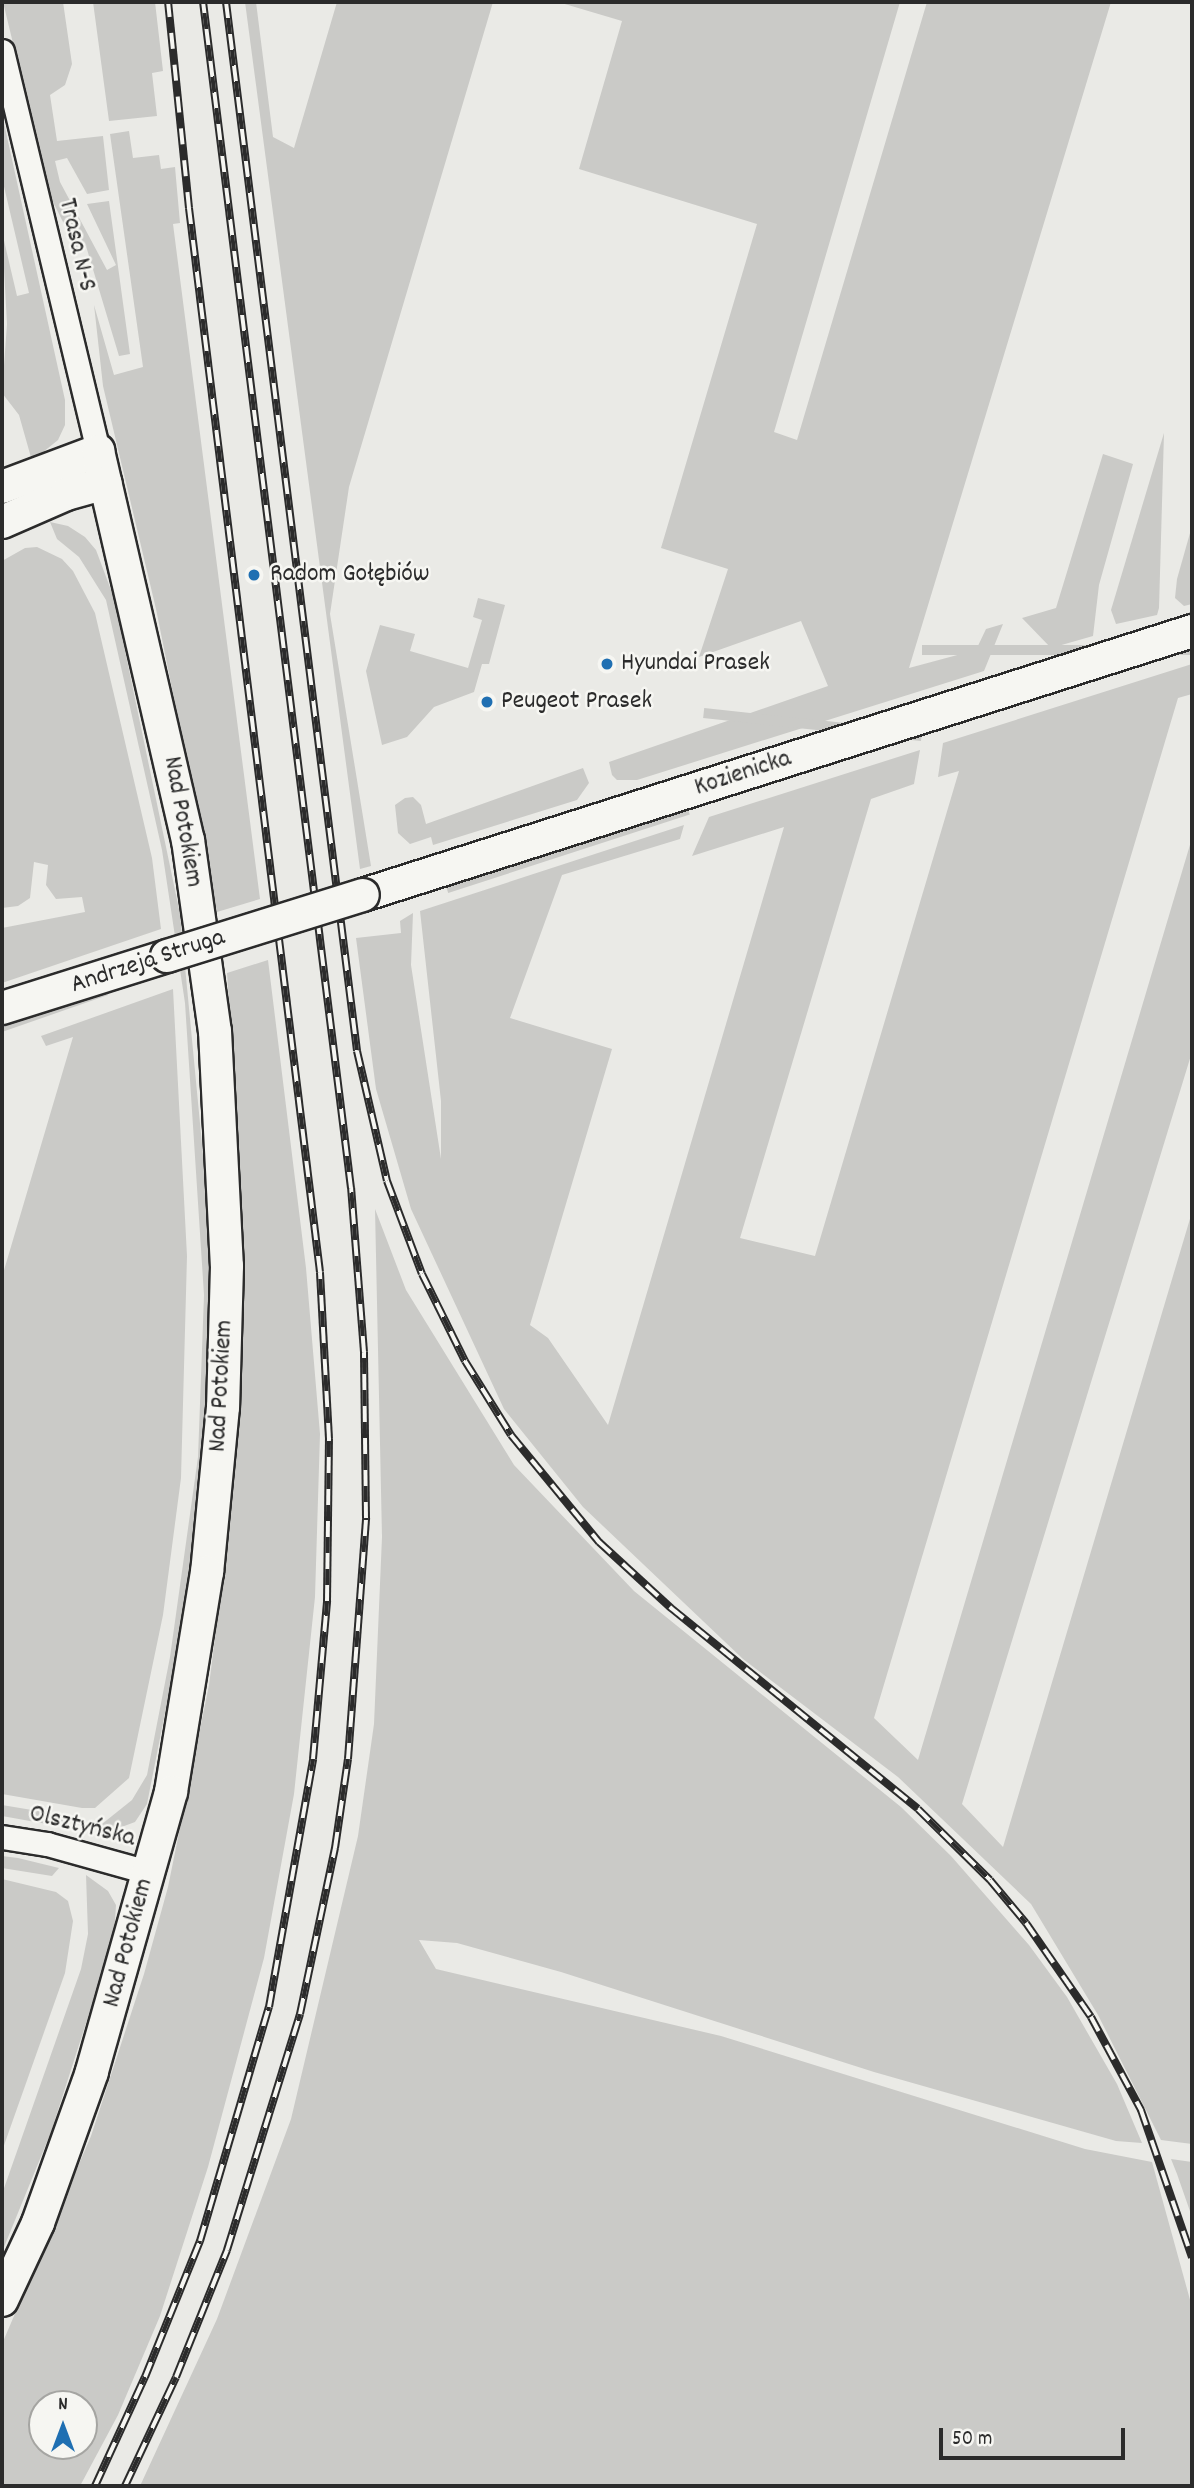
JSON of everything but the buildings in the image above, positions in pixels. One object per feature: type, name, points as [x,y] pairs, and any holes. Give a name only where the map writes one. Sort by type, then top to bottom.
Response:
[{"type":"main road","name":"Nad Potokiem","points":[[2,2300],[37,2223],[92,2072],[173,1779],[207,1572],[223,1407],[227,1253],[215,1031],[188,839],[98,452]]},
{"type":"main road","points":[[2,487],[98,452]]},
{"type":"main road","points":[[2,522],[66,494],[106,483]]},
{"type":"main road","name":"Kozienicka","points":[[294,916],[1192,631]]},
{"type":"main road","name":"Andrzeja Struga","points":[[2,1008],[294,916]]},
{"type":"street","name":"Trasa N-S","points":[[2,51],[98,452]]},
{"type":"street","name":"Olsztyńska","points":[[2,1837],[47,1844],[148,1872]]},
{"type":"shaded area","points":[[3,2],[63,2],[72,64],[65,85],[50,95],[57,141],[103,136],[109,190],[87,194],[67,158],[55,161],[60,182],[107,270],[116,265],[87,204],[109,201],[130,354],[119,356],[86,246],[76,248],[50,196]]},
{"type":"shaded area","points":[[93,2],[155,2],[163,71],[152,73],[157,116],[109,121]]},
{"type":"shaded area","points":[[245,2],[256,2],[273,137],[294,148],[337,2],[493,2],[349,487],[330,614],[371,866],[360,869]]},
{"type":"shaded area","points":[[558,2],[900,2],[774,432],[797,440],[927,2],[1111,2],[909,668],[976,650],[986,629],[1003,624],[984,671],[637,780],[617,780],[612,775],[609,762],[828,686],[801,621],[699,657],[728,569],[661,548],[757,224],[579,169],[622,21]]},
{"type":"shaded area","points":[[2,114],[65,400],[65,425],[58,440],[32,461],[19,415],[2,393],[7,324],[2,232],[17,296],[29,293],[2,178]]},
{"type":"shaded area","points":[[129,131],[133,158],[159,155],[161,169],[175,167],[180,223],[173,224],[260,899],[217,912],[156,609],[103,386],[94,305],[114,375],[143,367],[110,134]]},
{"type":"shaded area","points":[[1164,433],[1159,608],[1157,615],[1116,624],[1111,610]]},
{"type":"shaded area","points":[[1103,454],[1133,464],[1099,585],[1093,636],[1051,648],[1022,618],[1056,608]]},
{"type":"shaded area","points":[[50,522],[68,526],[85,537],[96,550],[114,598],[180,914],[208,1207],[209,1388],[192,1576],[147,1804],[135,1822],[97,1833],[97,1828],[132,1800],[147,1775],[170,1657],[198,1457],[204,1295],[185,1003],[162,850],[106,600],[79,557],[57,539]]},
{"type":"shaded area","points":[[1192,526],[1192,604],[1184,606],[1175,598],[1177,579]]},
{"type":"shaded area","points":[[37,547],[62,559],[73,571],[95,613],[152,858],[161,929],[2,983],[2,928],[85,912],[82,897],[56,899],[46,885],[48,865],[34,862],[30,898],[18,906],[2,908],[2,561],[25,548]]},
{"type":"shaded area","points":[[478,598],[505,605],[489,664],[482,664],[474,692],[434,707],[407,737],[382,745],[366,671],[380,625],[415,634],[410,651],[468,668],[482,620],[473,617]]},
{"type":"shaded area","points":[[922,645],[1192,645],[1192,655],[922,655]]},
{"type":"shaded area","points":[[1192,664],[1192,694],[1178,698],[874,1718],[918,1760],[1192,838],[1192,1052],[962,1804],[1003,1847],[1192,1212],[1192,2144],[1161,2140],[1098,2015],[1031,1904],[898,1777],[743,1659],[583,1507],[504,1409],[411,1209],[376,1089],[356,938],[401,933],[400,921],[413,913],[411,965],[441,1159],[441,1101],[420,911],[684,825],[680,839],[562,875],[510,1018],[612,1049],[530,1325],[548,1338],[608,1425],[784,827],[692,856],[709,817],[920,750],[914,784],[871,799],[740,1238],[815,1256],[959,771],[938,777],[943,743]]},
{"type":"shaded area","points":[[704,708],[922,731],[921,741],[703,718]]},
{"type":"shaded area","points":[[583,768],[589,783],[577,800],[433,845],[431,837],[410,844],[398,833],[395,805],[405,798],[413,797],[421,805],[426,824]]},
{"type":"shaded area","points":[[687,806],[690,815],[448,893],[445,884]]},
{"type":"shaded area","points":[[268,960],[306,1268],[320,1434],[315,1597],[294,1794],[264,1958],[208,2167],[160,2316],[118,2415],[98,2452],[98,2390],[28,2390],[28,2460],[94,2460],[80,2486],[2,2486],[2,2344],[91,2136],[144,1974],[168,1887],[209,1685],[222,1583],[239,1289],[239,1153],[227,973]]},
{"type":"shaded area","points":[[173,989],[187,1256],[181,1478],[163,1615],[129,1778],[95,1808],[82,1808],[2,1794],[2,1277],[73,1037],[46,1046],[41,1036]]},
{"type":"shaded area","points":[[106,990],[108,995],[2,1032],[2,1023]]},
{"type":"shaded area","points":[[375,1209],[406,1290],[514,1465],[634,1591],[901,1807],[951,1856],[1029,1945],[1067,1997],[1117,2084],[1142,2143],[1116,2141],[874,2072],[561,1972],[457,1943],[419,1940],[436,1969],[721,2036],[1085,2149],[1152,2162],[1192,2307],[1192,2486],[140,2486],[217,2319],[291,2119],[358,1836],[374,1724],[382,1537]]},
{"type":"shaded area","points":[[2,1805],[62,1815],[69,1828],[2,1816]]},
{"type":"shaded area","points":[[2,1856],[59,1868],[52,1876],[2,1868]]},
{"type":"shaded area","points":[[86,1875],[108,1891],[116,1905],[114,1936],[51,2132],[2,2252],[2,2194],[81,1969],[88,1934]]},
{"type":"shaded area","points":[[2,1879],[56,1892],[68,1901],[73,1921],[65,1973],[2,2151]]},
{"type":"shaded area","points":[[1171,2159],[1192,2162],[1192,2217],[1177,2174]]},
{"type":"railway","points":[[95,2486],[145,2377],[200,2241],[269,2007],[313,1759],[327,1601],[329,1439],[320,1272],[189,208],[168,2]]},
{"type":"railway","points":[[125,2486],[176,2377],[227,2250],[300,2014],[335,1848],[348,1759],[366,1518],[364,1352],[351,1188],[203,2]]},
{"type":"railway","points":[[226,2],[357,1051],[387,1181],[422,1274],[465,1361],[511,1435],[599,1542],[671,1608],[918,1809],[990,1880],[1026,1923],[1091,2017],[1141,2110],[1192,2257]]},
{"type":"place","name":"Radom Gołębiów","points":[[254,575]]},
{"type":"place","name":"Hyundai Prasek","points":[[607,664]]},
{"type":"place","name":"Peugeot Prasek","points":[[487,702]]}]
